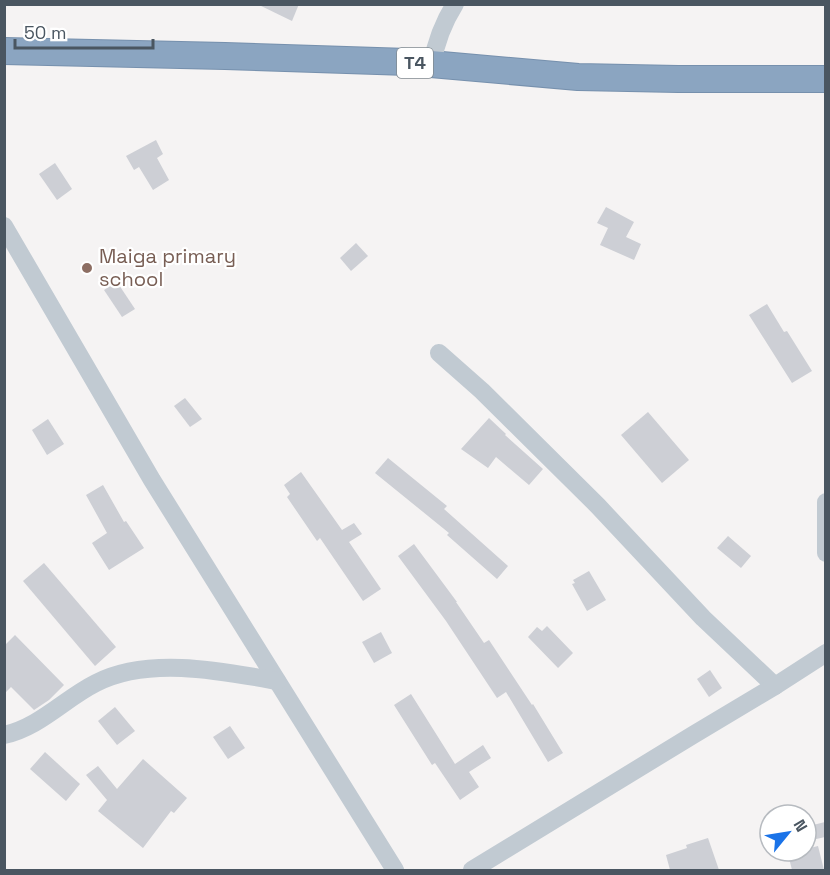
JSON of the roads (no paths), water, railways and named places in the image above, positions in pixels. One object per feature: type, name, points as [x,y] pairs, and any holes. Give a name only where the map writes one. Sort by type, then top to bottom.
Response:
[{"type":"highway","name":"T4","points":[[4,51],[432,64],[578,77],[825,79]]},
{"type":"street","points":[[432,64],[436,44],[455,4]]},
{"type":"street","points":[[4,226],[152,480],[395,870]]},
{"type":"street","points":[[440,353],[482,391],[598,506],[703,618],[775,686]]},
{"type":"street","points":[[825,502],[825,553]]},
{"type":"street","points":[[472,870],[775,686],[825,653]]},
{"type":"street","points":[[4,735],[17,732],[36,722],[96,683],[121,673],[148,669],[183,668],[277,681]]},
{"type":"place","name":"Maiga primary school","points":[[87,268]]}]
